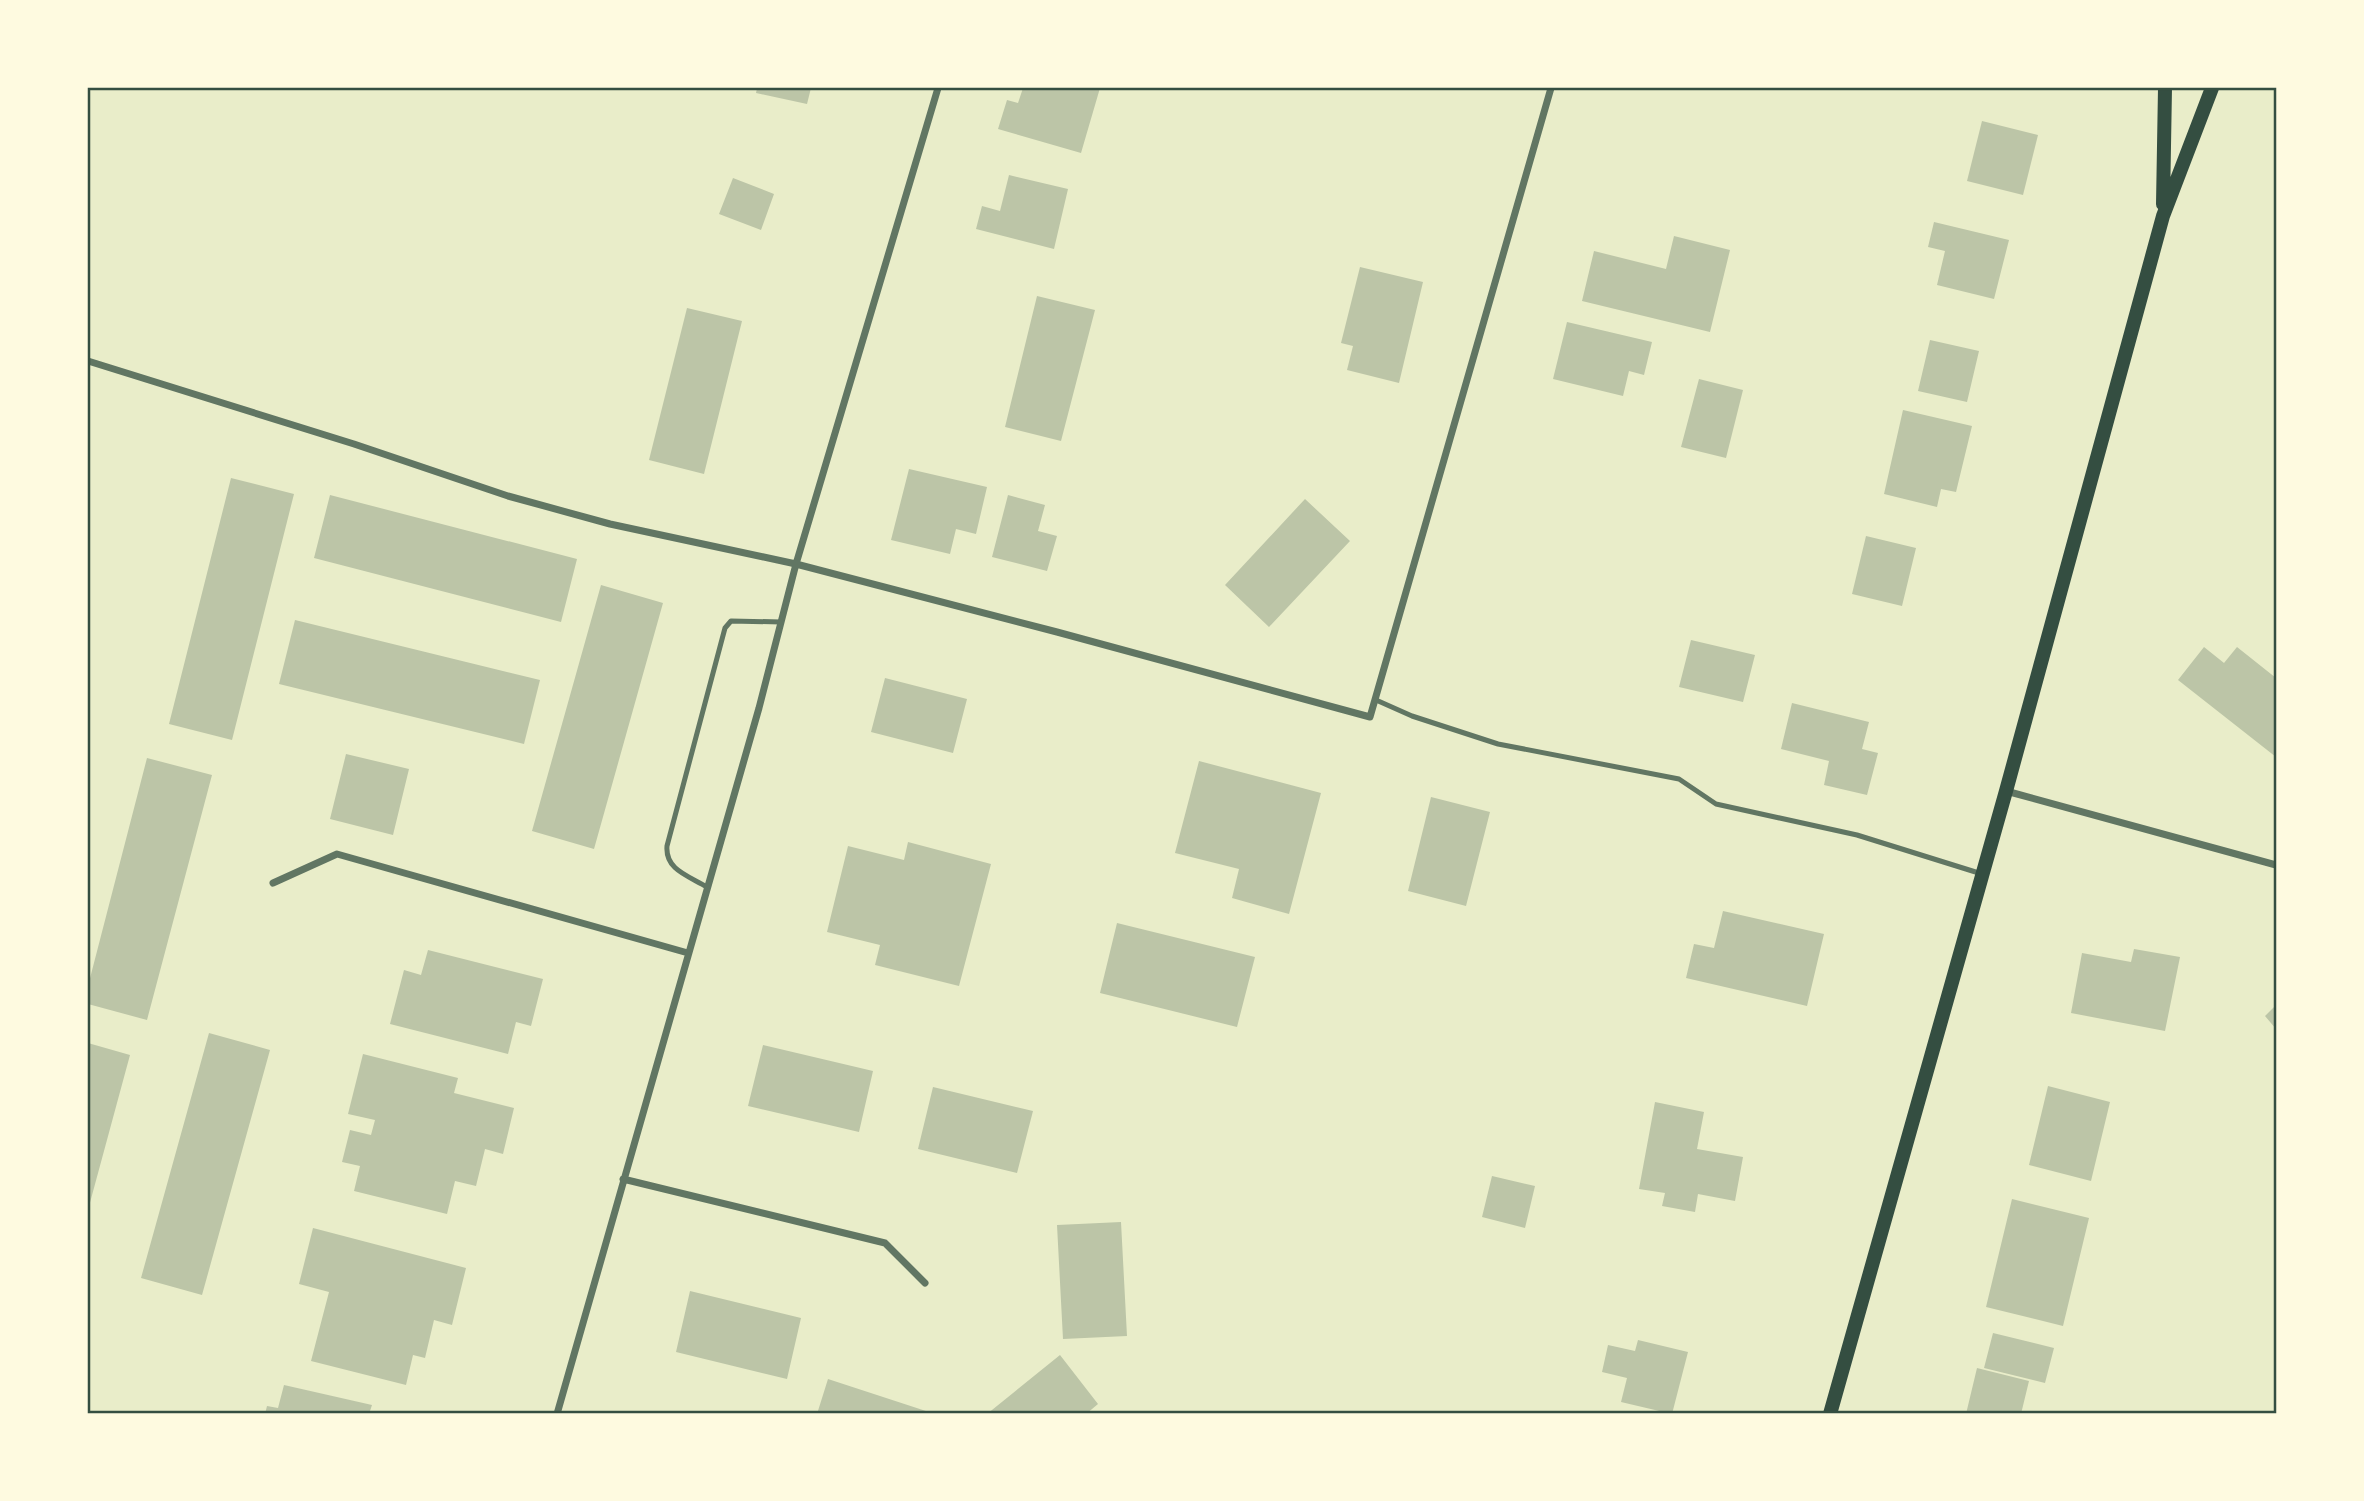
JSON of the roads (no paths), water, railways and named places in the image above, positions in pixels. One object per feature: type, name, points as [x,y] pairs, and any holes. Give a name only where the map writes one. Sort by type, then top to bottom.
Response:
[{"type":"main road","points":[[2163,216],[2165,88]]},
{"type":"main road","points":[[1830,1413],[2006,791],[2163,216],[2212,88]]},
{"type":"street","points":[[557,1413],[796,564],[938,88]]},
{"type":"street","points":[[88,361],[508,496],[610,524],[796,564],[1370,717],[1551,88]]},
{"type":"street","points":[[2006,791],[2277,865]]},
{"type":"street","points":[[272,883],[337,854],[688,953]]},
{"type":"street","points":[[623,1179],[885,1243],[925,1283]]},
{"type":"lane","points":[[707,887],[671,866],[666,856],[725,628],[732,621],[781,622]]},
{"type":"lane","points":[[1376,699],[1412,716],[1498,744],[1679,779],[1716,804],[1857,835],[1982,874]]}]
